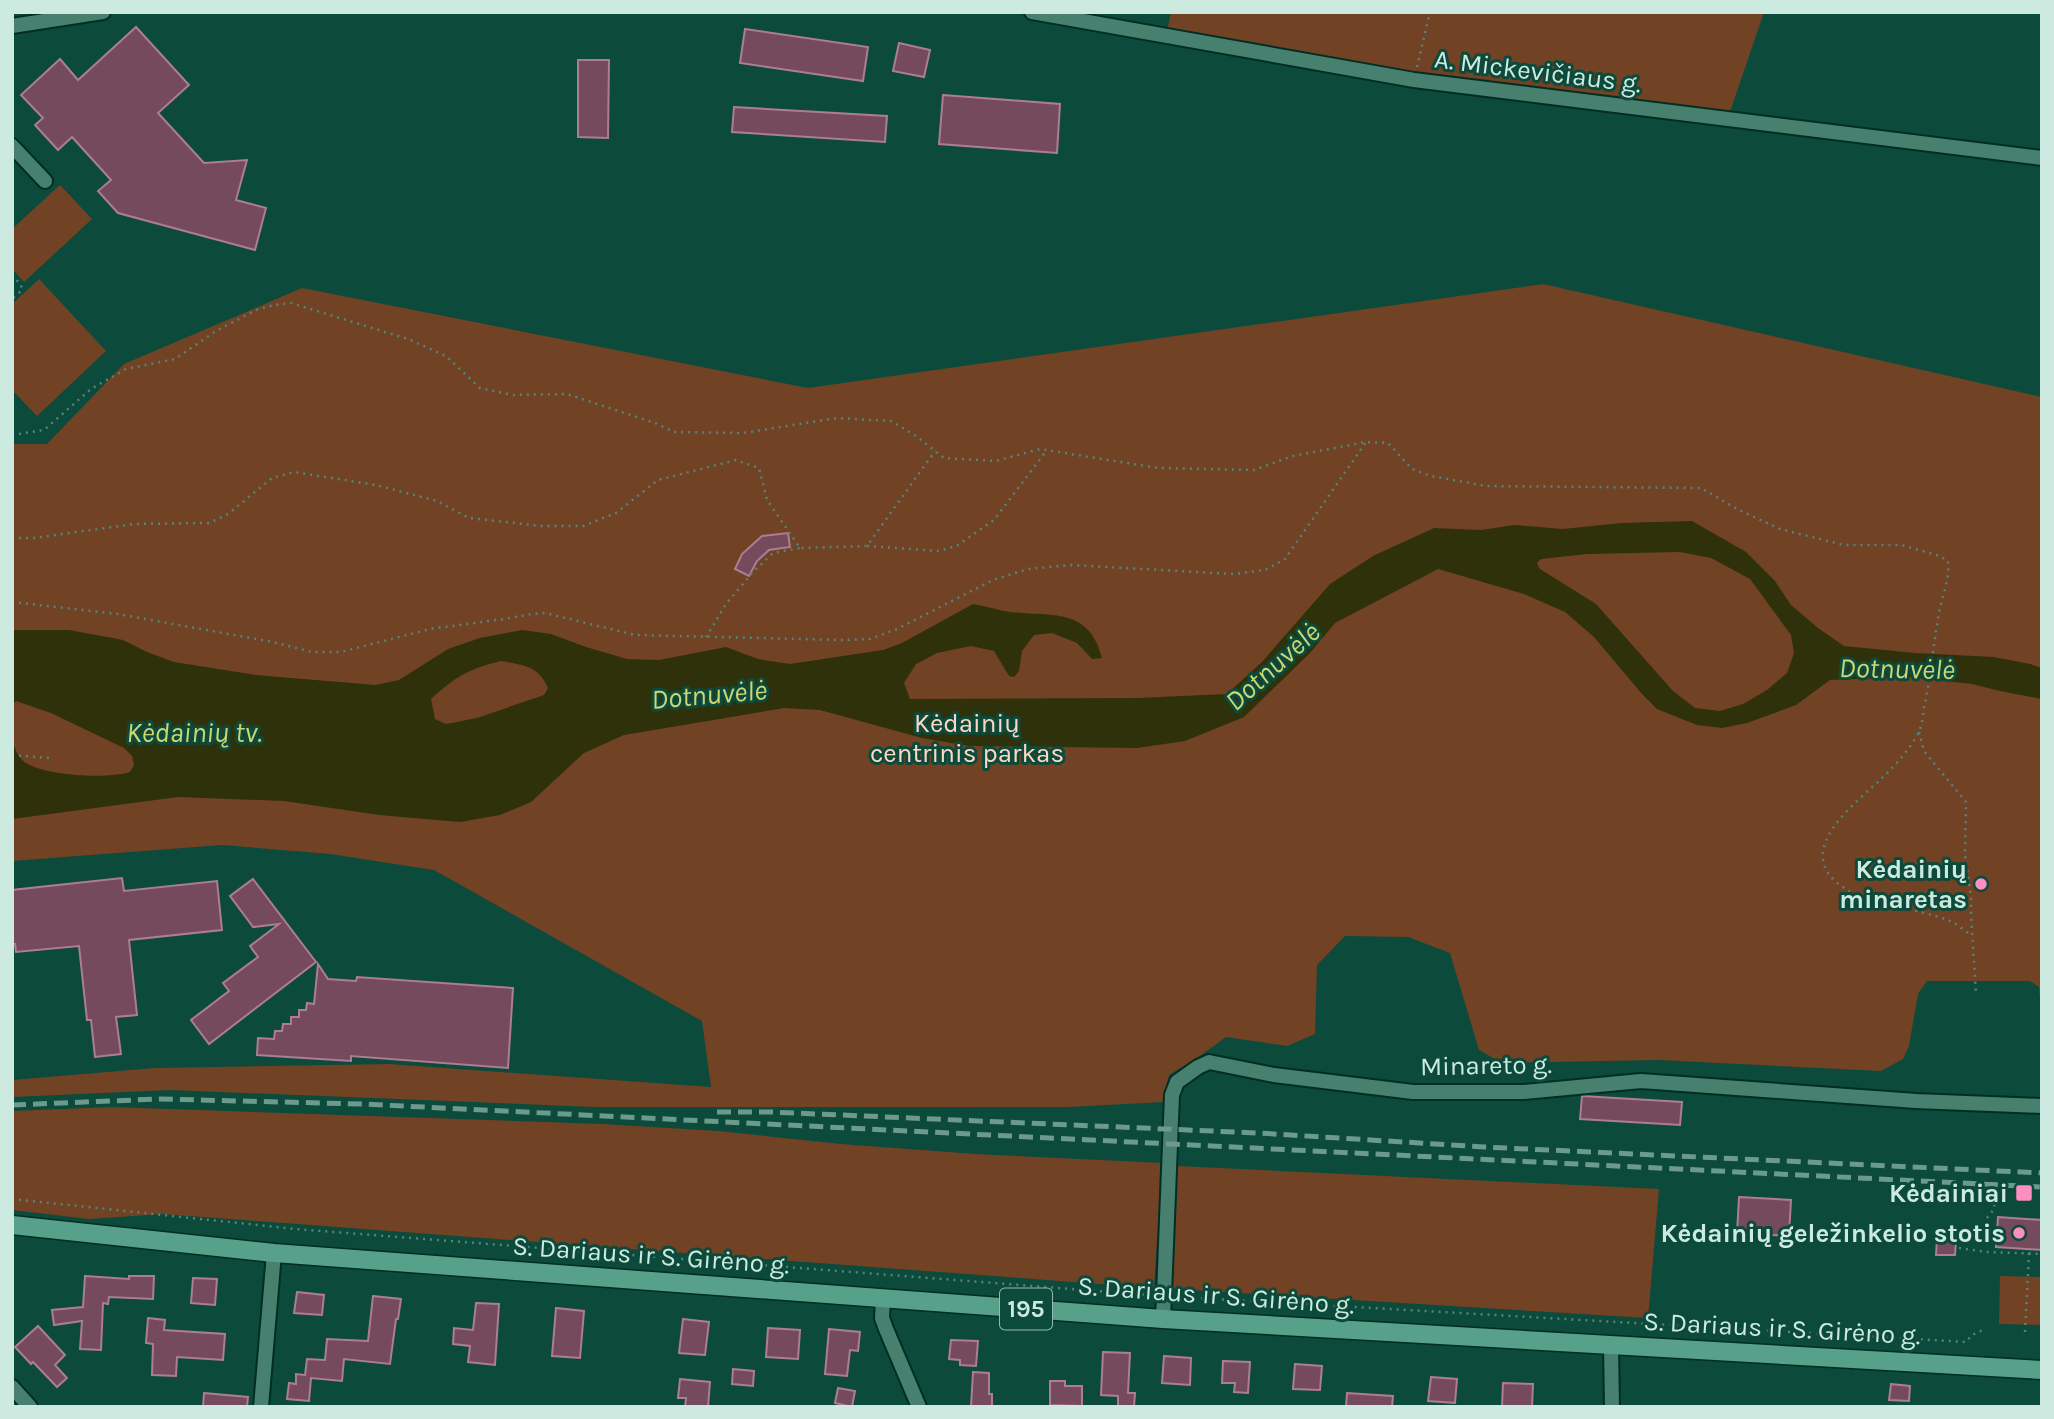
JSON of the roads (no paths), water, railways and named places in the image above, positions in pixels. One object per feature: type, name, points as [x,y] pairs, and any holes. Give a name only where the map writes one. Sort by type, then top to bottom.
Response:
[{"type":"main road","name":"S. Dariaus ir S. Girėno g.","points":[[12,1225],[274,1254],[1163,1319],[2042,1370]]},
{"type":"street","points":[[12,26],[103,12]]},
{"type":"street","name":"A. Mickevičiaus g.","points":[[1032,12],[1415,80],[2042,158]]},
{"type":"street","points":[[12,146],[45,181]]},
{"type":"street","name":"Minareto g.","points":[[1163,1319],[1172,1096],[1177,1082],[1209,1062],[1273,1075],[1413,1092],[1524,1092],[1641,1081],[1916,1101],[2042,1106]]},
{"type":"street","points":[[261,1407],[274,1254]]},
{"type":"street","points":[[883,1298],[882,1318],[919,1407]]},
{"type":"street","points":[[1611,1345],[1612,1407]]},
{"type":"street","points":[[12,1387],[30,1407]]},
{"type":"water","name":"Kėdainių tv.","points":[[1692,521],[1746,552],[1775,581],[1791,605],[1844,646],[1994,657],[2030,664],[2042,668],[2042,699],[1972,684],[1910,677],[1830,680],[1796,705],[1747,723],[1722,728],[1697,725],[1657,709],[1594,637],[1565,612],[1524,594],[1438,569],[1335,623],[1310,653],[1244,717],[1185,741],[1137,748],[969,746],[922,738],[820,710],[784,708],[624,735],[584,753],[531,802],[500,815],[460,822],[379,815],[284,801],[178,797],[12,819],[12,742],[25,762],[50,771],[107,775],[130,772],[134,765],[132,756],[124,748],[51,713],[16,701],[12,705],[12,630],[69,630],[123,640],[174,662],[256,675],[375,685],[399,680],[448,649],[480,638],[522,630],[551,634],[627,659],[659,660],[726,647],[758,659],[790,664],[883,650],[902,643],[973,604],[1010,612],[1054,615],[1078,622],[1096,642],[1102,658],[1092,659],[1077,643],[1052,633],[1034,635],[1022,651],[1019,671],[1014,677],[1009,676],[994,651],[971,646],[937,653],[916,664],[904,683],[910,699],[1137,698],[1227,694],[1262,662],[1330,584],[1373,556],[1434,528],[1481,530],[1514,525],[1563,529],[1621,523]],"holes":[[[1680,552],[1711,558],[1750,579],[1791,635],[1794,653],[1787,673],[1767,690],[1743,704],[1720,711],[1695,708],[1673,691],[1596,604],[1540,569],[1537,563],[1541,559],[1587,554]],[[501,661],[535,671],[548,688],[544,695],[477,718],[446,724],[435,719],[431,699],[440,691],[471,671]]]},
{"type":"railway","points":[[12,1105],[159,1099],[362,1104],[2042,1187]]},
{"type":"railway","points":[[717,1112],[1258,1133],[1484,1147],[2042,1173]]},
{"type":"place","name":"Kėdainių minaretas","points":[[1981,884]]},
{"type":"place","name":"Kėdainiai","points":[[2024,1193]]},
{"type":"place","name":"Kėdainių geležinkelio stotis","points":[[2019,1233]]},
{"type":"water label","name":"Dotnuvėlė","points":[[1272,666]]},
{"type":"water label","name":"Dotnuvėlė","points":[[1897,668]]},
{"type":"water label","name":"Dotnuvėlė","points":[[709,694]]},
{"type":"park label","name":"Kėdainių centrinis parkas","points":[[967,738]]}]
